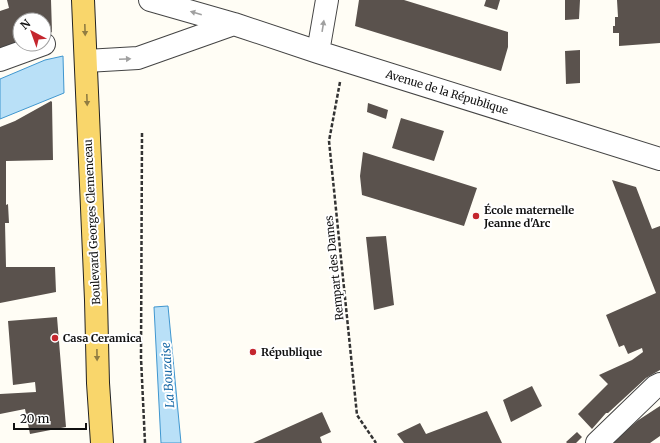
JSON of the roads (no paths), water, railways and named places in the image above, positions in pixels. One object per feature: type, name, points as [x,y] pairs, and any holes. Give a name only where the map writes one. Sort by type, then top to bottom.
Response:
[{"type":"main road","name":"Boulevard Georges Clemenceau","points":[[83,0],[96,300],[98,383],[102,443]]},
{"type":"street","name":"Avenue de la République","points":[[150,0],[234,24],[318,52],[660,159]]},
{"type":"street","points":[[318,52],[327,0]]},
{"type":"street","points":[[86,61],[138,58],[234,24]]},
{"type":"street","points":[[0,60],[22,52]]},
{"type":"street","points":[[597,443],[656,386],[660,384]]},
{"type":"water","points":[[63,56],[64,93],[0,119],[0,79],[45,60]]},
{"type":"water","name":"La Bouzaise","points":[[168,306],[181,443],[161,443],[154,307]]},
{"type":"place","name":"École maternelle Jeanne d'Arc","points":[[476,216]]},
{"type":"place","name":"Casa Ceramica","points":[[55,338]]},
{"type":"place","name":"République","points":[[253,352]]}]
